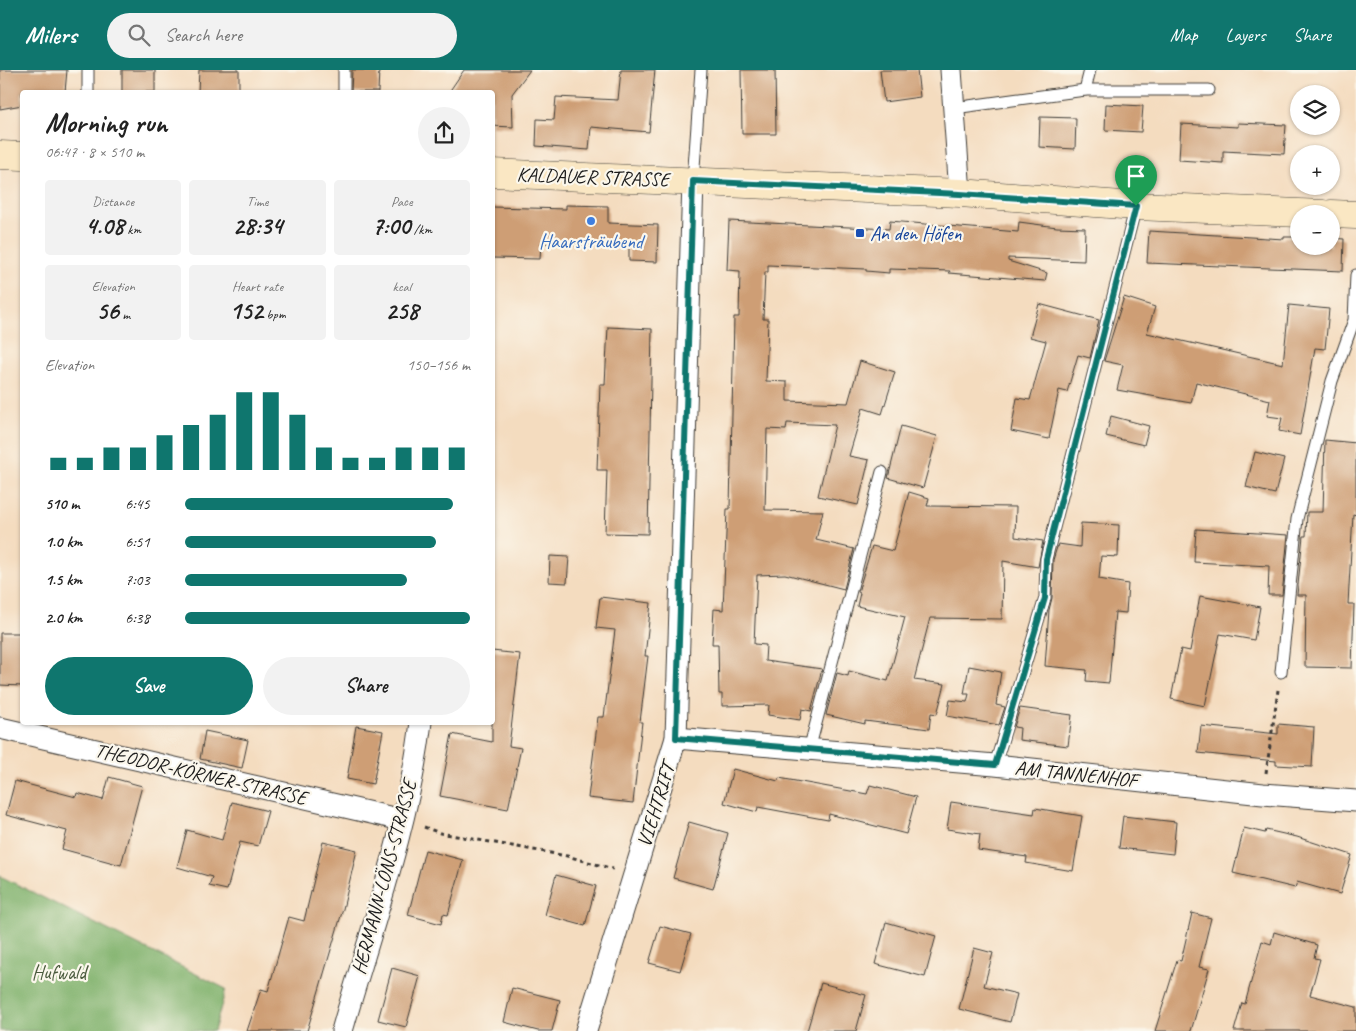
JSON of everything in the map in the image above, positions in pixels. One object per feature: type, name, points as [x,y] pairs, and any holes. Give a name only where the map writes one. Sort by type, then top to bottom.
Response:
[{"type":"street","points":[[951,70],[960,194]]},
{"type":"street","name":"KALDAUER STRASSE","points":[[495,173],[960,194],[1136,206],[1290,213]]},
{"type":"street","name":"VIEHTRIFT","points":[[586,1031],[676,738],[693,181]]},
{"type":"street","points":[[1340,214],[1356,215]]},
{"type":"street","name":"HERMANN-LÖNS-STRASSE","points":[[342,1031],[402,820],[417,753],[421,725]]},
{"type":"street","name":"THEODOR-KÖRNER-STRASSE","points":[[0,728],[402,820]]},
{"type":"street","name":"AM TANNENHOF","points":[[676,738],[995,765],[1263,794],[1356,801]]},
{"type":"lane","points":[[88,70],[88,90]]},
{"type":"lane","points":[[344,70],[344,90]]},
{"type":"lane","points":[[693,181],[701,70]]},
{"type":"lane","points":[[1085,90],[1090,70]]},
{"type":"lane","points":[[954,108],[1085,90],[1209,90]]},
{"type":"lane","points":[[995,765],[1045,598],[1046,559],[1136,206]]},
{"type":"lane","points":[[1281,672],[1297,519],[1332,382],[1354,320],[1356,274]]},
{"type":"lane","points":[[809,750],[882,472]]},
{"type":"path","points":[[1263,794],[1281,672]]},
{"type":"path","points":[[402,820],[440,833],[567,856],[634,875]]},
{"type":"green space","name":"Hufwald","points":[[0,876],[226,989],[214,1031],[0,1031]]},
{"type":"building","points":[[0,70],[67,70],[65,90],[20,90],[20,105],[0,109]]},
{"type":"building","points":[[122,70],[155,70],[155,90],[122,90]]},
{"type":"building","points":[[199,70],[239,70],[239,90],[198,90]]},
{"type":"building","points":[[352,70],[379,70],[378,90],[351,90]]},
{"type":"building","points":[[464,70],[530,70],[512,94],[513,127],[495,126],[495,90],[450,90]]},
{"type":"building","points":[[621,70],[655,70],[649,132],[591,127],[589,150],[536,146],[537,119],[554,120],[556,97],[618,100]]},
{"type":"building","points":[[741,70],[775,70],[776,134],[742,134]]},
{"type":"building","points":[[880,70],[917,70],[920,97],[884,102]]},
{"type":"building","points":[[1106,104],[1143,106],[1141,132],[1105,130]]},
{"type":"building","points":[[1040,117],[1076,118],[1075,149],[1039,147]]},
{"type":"building","points":[[1238,123],[1286,125],[1284,154],[1223,151],[1223,163],[1179,160],[1181,124],[1238,127]]},
{"type":"building","points":[[566,205],[608,206],[608,223],[658,225],[657,262],[629,261],[629,246],[541,243],[540,259],[495,258],[495,207],[566,209]]},
{"type":"building","points":[[729,221],[889,229],[890,221],[1018,232],[1019,222],[1057,227],[1085,228],[1084,261],[1008,258],[1008,261],[1047,273],[1045,281],[949,273],[950,271],[889,269],[889,273],[866,271],[866,269],[768,265],[768,272],[765,272],[763,319],[768,319],[766,381],[787,382],[787,401],[848,403],[860,361],[895,372],[882,414],[863,408],[849,456],[869,460],[858,505],[818,496],[835,425],[787,423],[786,430],[767,429],[765,510],[823,511],[816,540],[854,549],[844,589],[785,574],[757,575],[754,644],[766,645],[765,661],[822,669],[811,711],[802,709],[800,720],[768,715],[769,705],[722,706],[722,694],[719,694],[718,644],[712,644],[714,609],[723,610],[727,509],[730,509],[734,317],[739,317],[740,271],[727,270]]},
{"type":"building","points":[[1149,231],[1284,239],[1284,237],[1290,237],[1290,255],[1340,255],[1340,239],[1344,239],[1343,271],[1147,263]]},
{"type":"building","points":[[1124,297],[1155,307],[1147,333],[1283,364],[1289,305],[1329,309],[1325,349],[1315,348],[1300,435],[1279,431],[1282,418],[1267,416],[1270,400],[1196,382],[1191,403],[1117,390],[1123,365],[1104,361]]},
{"type":"building","points":[[1039,304],[1099,320],[1090,358],[1078,355],[1067,392],[1059,390],[1049,439],[1011,431],[1017,398],[1030,400],[1046,341],[1030,337]]},
{"type":"building","points":[[608,327],[652,329],[648,534],[605,533],[607,470],[597,470],[600,384],[605,384]]},
{"type":"building","points":[[1111,416],[1149,426],[1144,445],[1106,436]]},
{"type":"building","points":[[901,426],[937,436],[923,488],[888,478]]},
{"type":"building","points":[[1325,440],[1356,443],[1356,515],[1353,514],[1348,604],[1354,604],[1352,668],[1305,667],[1306,595],[1297,595],[1303,536],[1306,536],[1307,512],[1323,512]]},
{"type":"building","points":[[1255,452],[1284,459],[1275,494],[1246,487]]},
{"type":"building","points":[[909,492],[929,498],[927,506],[1016,507],[1015,537],[1043,541],[1038,567],[1003,561],[1002,619],[930,618],[914,680],[945,684],[937,714],[931,713],[929,729],[865,721],[865,724],[826,715],[837,673],[848,676],[849,671],[888,681],[905,617],[857,606],[860,593],[858,592],[872,546],[893,551]]},
{"type":"building","points":[[1081,523],[1119,525],[1118,557],[1101,556],[1099,579],[1128,584],[1126,613],[1115,612],[1109,683],[1086,681],[1087,670],[1045,666],[1049,610],[1052,598],[1053,560],[1058,544],[1080,547]]},
{"type":"building","points":[[1196,529],[1288,535],[1282,595],[1268,595],[1269,566],[1194,562]]},
{"type":"building","points":[[550,556],[569,557],[567,583],[549,582]]},
{"type":"building","points":[[1200,596],[1260,607],[1254,640],[1220,634],[1205,706],[1171,699],[1181,649],[1190,651]]},
{"type":"building","points":[[600,597],[651,603],[645,656],[648,656],[633,803],[588,798],[598,717],[604,717],[615,630],[596,628]]},
{"type":"building","points":[[0,633],[20,633],[20,686],[0,685]]},
{"type":"building","points":[[495,651],[520,654],[509,746],[521,748],[508,809],[440,796],[452,734],[492,742],[492,725],[495,725]]},
{"type":"building","points":[[969,666],[1001,672],[996,705],[1005,707],[999,725],[947,716],[950,700],[967,702],[969,694],[964,694]]},
{"type":"building","points":[[1020,708],[1072,715],[1068,746],[1019,740],[1020,728],[1014,727]]},
{"type":"building","points":[[1278,724],[1314,727],[1312,767],[1276,765],[1276,761],[1198,753],[1201,726],[1278,734]]},
{"type":"building","points":[[356,726],[383,731],[373,784],[347,779]]},
{"type":"building","points":[[205,731],[248,740],[242,768],[200,759]]},
{"type":"building","points":[[733,769],[778,781],[779,778],[867,794],[870,785],[916,797],[906,834],[829,814],[828,820],[758,807],[757,812],[724,803]]},
{"type":"building","points":[[109,777],[142,786],[121,865],[62,849],[67,831],[6,815],[15,781],[76,797],[77,793],[103,800]]},
{"type":"building","points":[[232,802],[268,811],[258,846],[240,842],[227,890],[209,886],[212,877],[177,867],[187,830],[222,840]]},
{"type":"building","points":[[951,802],[1034,814],[1035,808],[1082,816],[1073,871],[1026,863],[1027,857],[978,850],[980,834],[947,829]]},
{"type":"building","points":[[1123,816],[1176,822],[1173,854],[1119,848]]},
{"type":"building","points":[[689,822],[728,833],[713,889],[673,878]]},
{"type":"building","points":[[1244,828],[1265,833],[1266,830],[1297,837],[1352,855],[1340,894],[1297,882],[1295,888],[1233,873]]},
{"type":"building","points":[[323,842],[357,850],[343,909],[307,1031],[247,1031],[261,989],[268,991],[289,917],[304,921]]},
{"type":"building","points":[[425,850],[463,860],[448,915],[443,914],[441,924],[408,915]]},
{"type":"building","points":[[556,875],[596,886],[585,926],[545,915]]},
{"type":"building","points":[[1192,913],[1211,918],[1199,967],[1209,969],[1191,1031],[1155,1031],[1177,960],[1181,961]]},
{"type":"building","points":[[886,922],[936,936],[925,977],[875,964]]},
{"type":"building","points":[[660,926],[691,934],[680,971],[649,963]]},
{"type":"building","points":[[1274,932],[1317,945],[1314,958],[1320,959],[1310,995],[1356,1007],[1356,1031],[1234,1031],[1242,1003],[1245,1004],[1262,941],[1271,944]]},
{"type":"building","points":[[974,948],[993,953],[984,986],[1017,994],[1010,1022],[959,1009]]},
{"type":"building","points":[[392,968],[420,976],[406,1027],[378,1020]]},
{"type":"building","points":[[821,983],[866,995],[856,1031],[807,1031]]},
{"type":"building","points":[[512,988],[560,1000],[552,1031],[538,1031],[504,1022]]},
{"type":"place","name":"Haarsträubend","points":[[591,221]]},
{"type":"place","name":"An den Höfen","points":[[860,233]]},
{"type":"route","points":[[693,181],[960,194],[1136,206],[1046,559],[1045,598],[995,765],[676,738],[693,181]]}]
